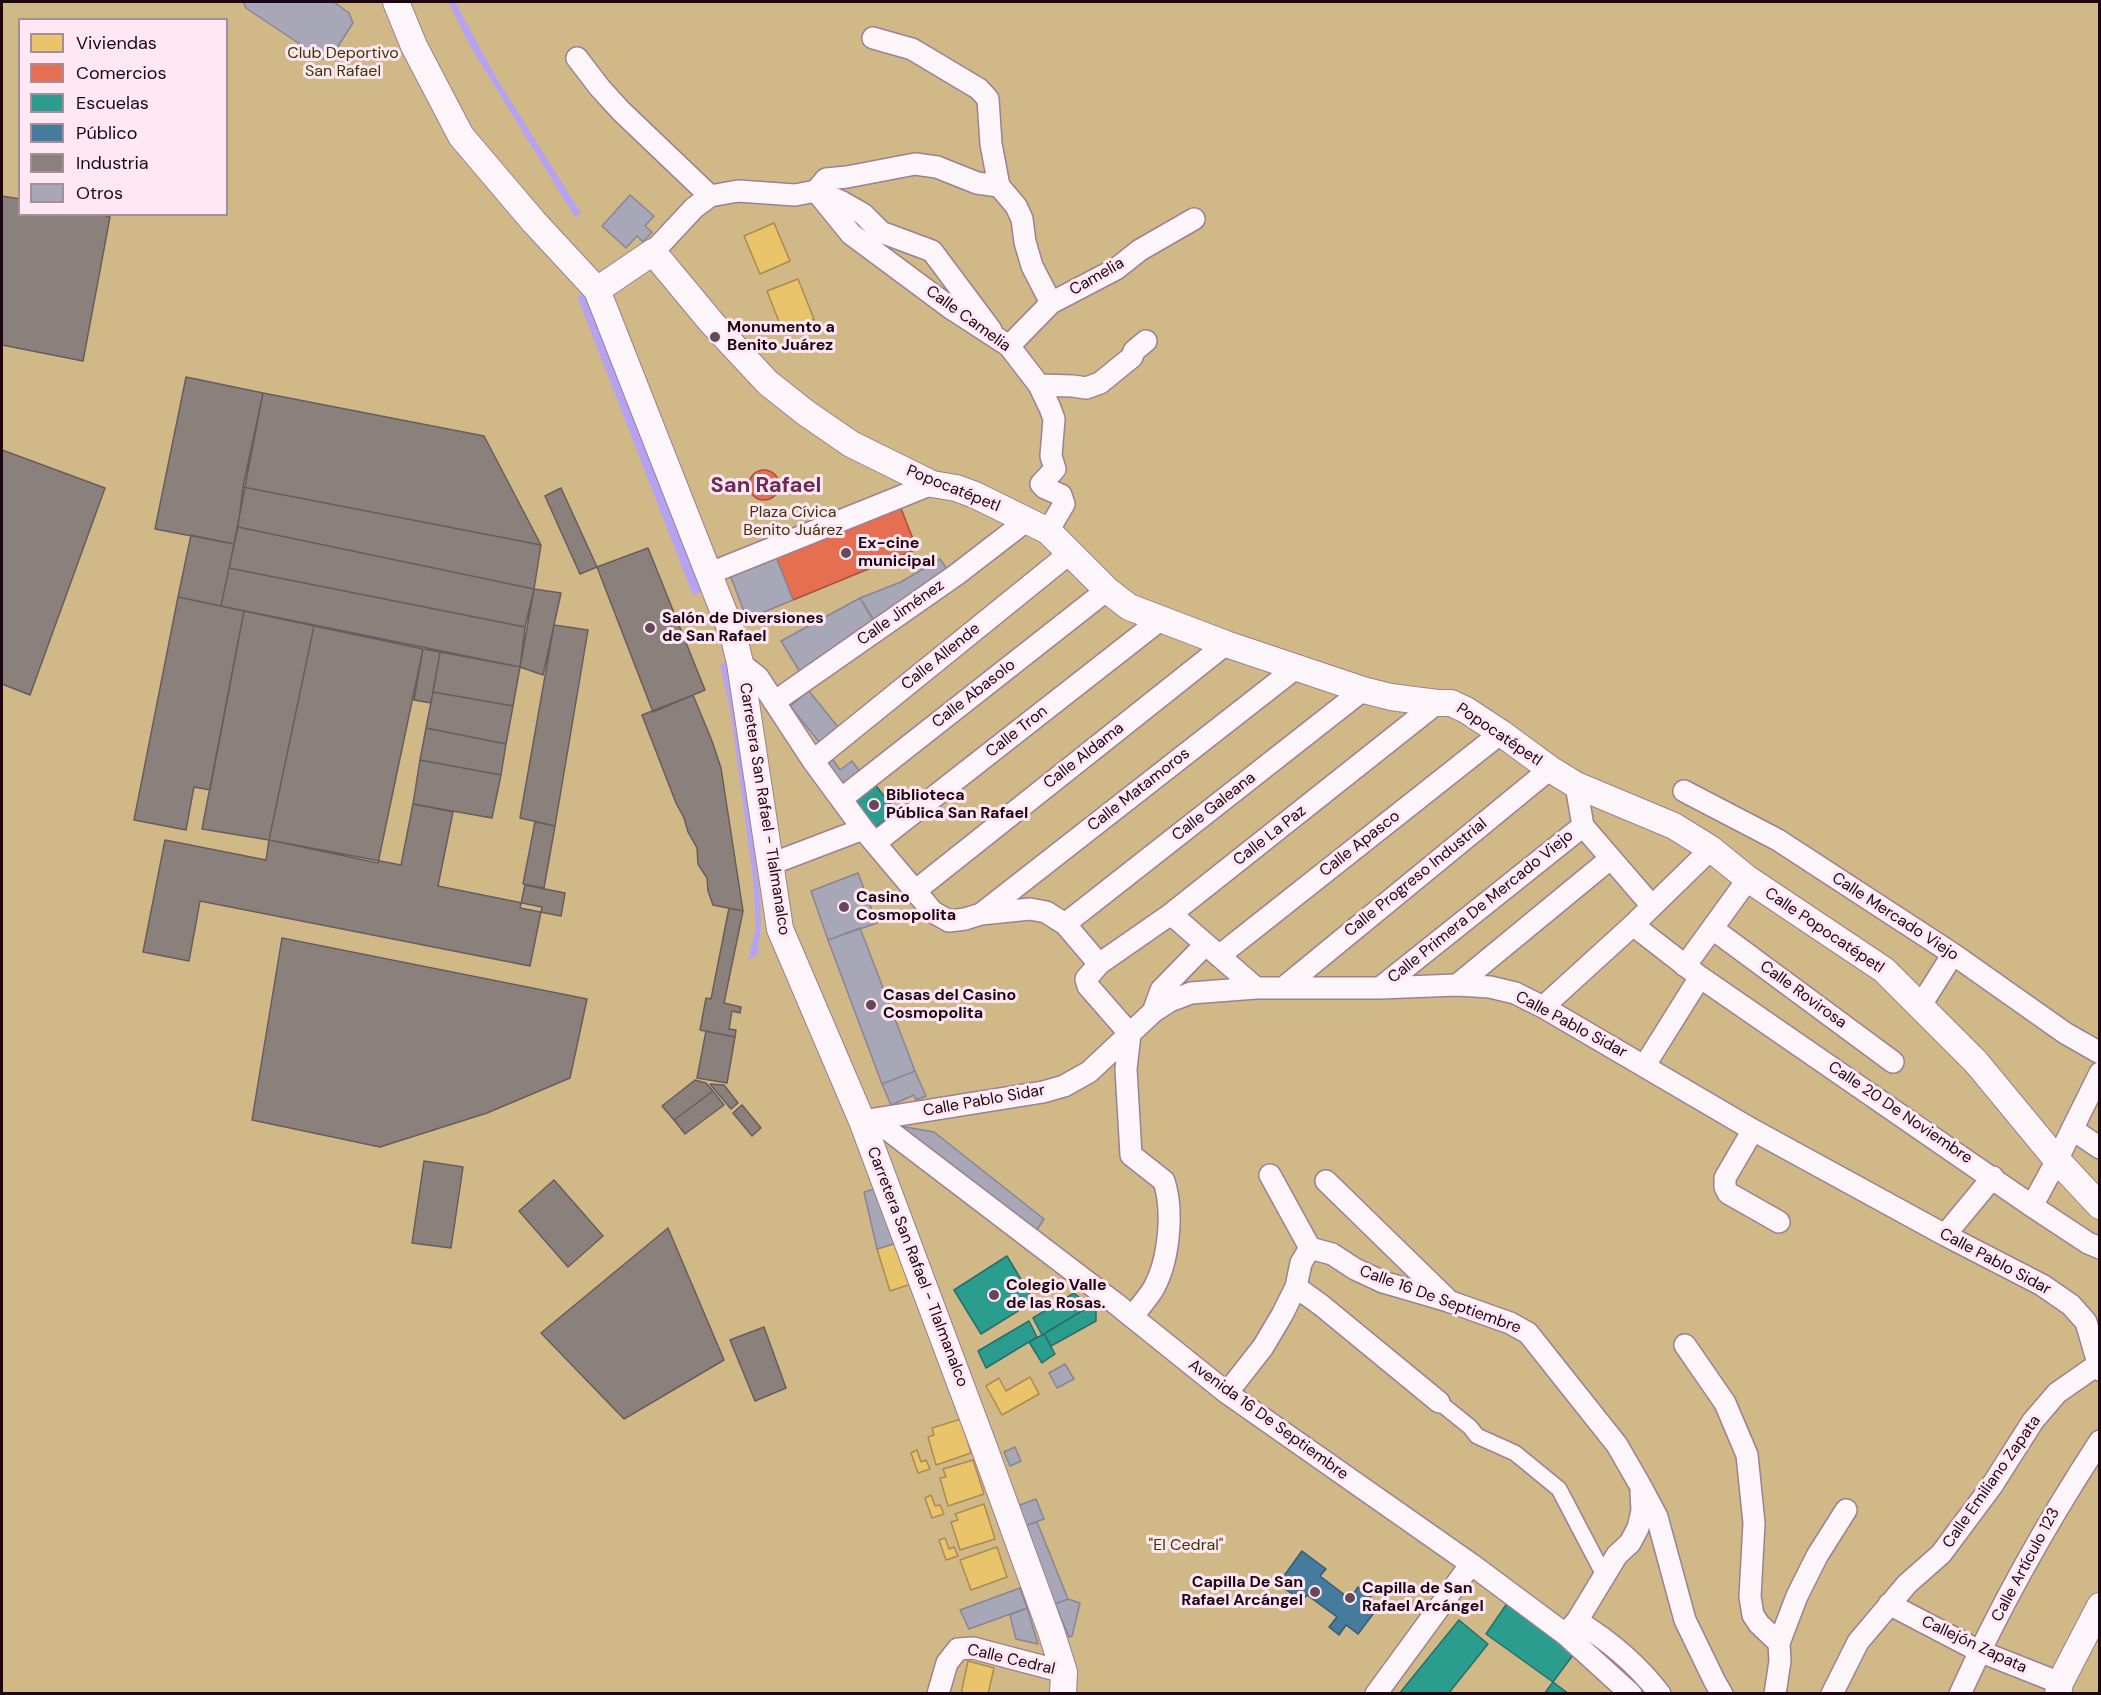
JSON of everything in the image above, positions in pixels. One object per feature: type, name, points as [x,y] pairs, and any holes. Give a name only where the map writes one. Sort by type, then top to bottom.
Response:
[{"type":"street","name":"Carretera San Rafael - Tlalmanalco","points":[[396,2],[414,46],[461,136],[534,222],[597,290],[734,638],[741,663],[780,929],[869,1120],[984,1447],[1063,1683]]},
{"type":"street","points":[[873,38],[912,49],[979,89],[988,99],[991,144],[999,186],[1019,213],[1032,266],[1051,303]]},
{"type":"street","points":[[577,58],[621,111],[710,196]]},
{"type":"street","points":[[816,191],[826,179],[915,164],[937,167],[977,183],[999,186]]},
{"type":"street","points":[[597,290],[653,252],[694,208],[710,196],[738,192],[795,195],[816,191],[862,214],[881,232],[932,251],[1003,343]]},
{"type":"street","name":"Calle Camelia","points":[[816,191],[851,234],[952,309],[1003,343],[1039,385],[1054,419],[1051,456],[1055,469],[1041,484],[1061,495],[1064,504],[1048,531]]},
{"type":"street","name":"Camelia","points":[[1003,343],[1051,303],[1116,269],[1140,250],[1194,219]]},
{"type":"street","name":"Popocatépetl","points":[[653,252],[712,323],[768,383],[806,413],[850,444],[932,484],[956,488],[975,495],[1048,531],[1107,590],[1129,607],[1226,644],[1363,690],[1437,703],[1450,702],[1502,733],[1550,769]]},
{"type":"street","points":[[1039,385],[1086,388],[1100,383],[1132,357],[1134,351],[1146,341]]},
{"type":"street","points":[[708,574],[932,484]]},
{"type":"street","name":"Calle Jiménez","points":[[774,702],[956,575],[1026,520]]},
{"type":"street","name":"Calle Allende","points":[[813,761],[1070,553]]},
{"type":"street","name":"Calle Abasolo","points":[[841,799],[1107,590]]},
{"type":"street","name":"Calle Tron","points":[[771,864],[869,836],[1160,620]]},
{"type":"street","name":"Calle Aldama","points":[[915,891],[1226,644]]},
{"type":"street","points":[[741,663],[758,677],[841,799],[933,912],[949,921],[981,914],[1030,909],[1046,912],[1065,924],[1099,964],[1086,979],[1088,986],[1130,1034],[1126,1078],[1131,1155],[1164,1181],[1169,1202],[1167,1244],[1161,1269],[1153,1289],[1132,1317]]},
{"type":"street","name":"Calle Matamoros","points":[[981,914],[1297,666]]},
{"type":"street","name":"Calle Galeana","points":[[1065,924],[1363,690]]},
{"type":"street","name":"Calle La Paz","points":[[1099,964],[1171,914],[1437,703]]},
{"type":"street","name":"Calle Apasco","points":[[1153,1012],[1161,990],[1502,733]]},
{"type":"street","name":"Calle Popocatépetl","points":[[1550,769],[1576,784],[1674,826],[1711,849],[1748,879],[1884,970],[1976,1062],[2057,1160],[2100,1206]]},
{"type":"street","name":"Calle Progreso Industrial","points":[[1283,988],[1550,769]]},
{"type":"street","points":[[1576,784],[1583,826],[1652,906]]},
{"type":"street","name":"Calle Mercado Viejo","points":[[1684,791],[1778,840],[1953,954],[2036,1014],[2100,1053]]},
{"type":"street","name":"Calle Primera De Mercado Viejo","points":[[1380,988],[1583,826]]},
{"type":"street","points":[[1543,1006],[1633,925],[1711,849]]},
{"type":"street","points":[[1457,985],[1610,859]]},
{"type":"street","points":[[1645,1065],[1713,929],[1748,879]]},
{"type":"street","points":[[1171,914],[1256,988]]},
{"type":"street","name":"Calle 20 De Noviembre","points":[[1633,925],[1693,971],[2032,1206],[2088,1243],[2100,1248]]},
{"type":"street","name":"Calle Rovirosa","points":[[1713,929],[1893,1062]]},
{"type":"street","points":[[1921,1005],[1953,954]]},
{"type":"street","name":"Calle Pablo Sidar","points":[[869,1120],[1043,1092],[1064,1086],[1089,1072],[1153,1012],[1170,1001],[1191,993],[1256,988],[1380,988],[1457,985],[1490,987],[1515,993],[1543,1006],[1753,1130],[2042,1285],[2071,1305],[2086,1322],[2098,1367]]},
{"type":"street","points":[[2032,1206],[2100,1073]]},
{"type":"street","name":"Avenida 16 De Septiembre","points":[[869,1120],[1132,1317],[1227,1394],[1471,1564],[1571,1627],[1601,1636],[1646,1675],[1660,1694]]},
{"type":"street","points":[[2072,1129],[2100,1148]]},
{"type":"street","points":[[1753,1130],[1725,1178],[1725,1187],[1728,1193],[1779,1222]]},
{"type":"street","points":[[1227,1394],[1263,1347],[1282,1315],[1296,1287],[1301,1263],[1310,1248],[1270,1175]]},
{"type":"street","points":[[1945,1235],[1993,1177]]},
{"type":"street","points":[[1326,1181],[1448,1301]]},
{"type":"street","name":"Calle 16 De Septiembre","points":[[1310,1248],[1332,1254],[1355,1269],[1383,1282],[1448,1301],[1510,1323],[1528,1334],[1617,1445],[1640,1485]]},
{"type":"street","points":[[1296,1287],[1470,1427],[1477,1436],[1515,1453],[1559,1489],[1604,1575]]},
{"type":"street","points":[[1685,1345],[1725,1403],[1747,1455],[1754,1523],[1750,1597],[1753,1615],[1779,1643]]},
{"type":"street","name":"Calle Emiliano Zapata","points":[[1832,1694],[1858,1642],[1907,1584],[1941,1554],[1991,1487],[2033,1421],[2057,1393],[2098,1367]]},
{"type":"street","name":"Calle Artículo 123","points":[[1960,1694],[1979,1651],[2054,1512],[2100,1441]]},
{"type":"street","points":[[1631,1694],[1571,1627],[1617,1555],[1630,1544],[1638,1528],[1642,1511],[1640,1485]]},
{"type":"street","points":[[1640,1485],[1657,1517],[1685,1620],[1722,1694]]},
{"type":"street","points":[[1775,1694],[1780,1661],[1779,1643],[1797,1596],[1817,1556],[1846,1510]]},
{"type":"street","points":[[1376,1694],[1471,1564]]},
{"type":"street","name":"Callejón Zapata","points":[[1889,1604],[1979,1651],[2059,1688]]},
{"type":"street","points":[[2059,1688],[2100,1606]]},
{"type":"street","name":"Calle Cedral","points":[[938,1694],[947,1663],[957,1649],[973,1648],[1063,1683]]},
{"type":"green space","points":[[2,2],[2099,2],[2099,1693],[2,1694]]},
{"type":"shaded area","points":[[448,2],[455,2],[497,79],[581,213],[575,217],[472,49]]},
{"type":"shaded area","points":[[584,295],[702,591],[693,595],[577,296]]},
{"type":"shaded area","points":[[727,663],[739,734],[760,897],[761,926],[757,955],[748,960],[756,927],[753,878],[731,714],[720,664]]},
{"type":"building: Viviendas","points":[[774,223],[790,261],[760,274],[744,236]]},
{"type":"building: Viviendas","points":[[798,279],[814,319],[783,332],[767,291]]},
{"type":"building: Viviendas","points":[[903,1241],[917,1282],[890,1291],[877,1249]]},
{"type":"building: Viviendas","points":[[1030,1377],[1039,1394],[1002,1415],[986,1386],[999,1378],[1006,1391]]},
{"type":"building: Viviendas","points":[[961,1419],[971,1453],[936,1465],[928,1437],[934,1435],[932,1428]]},
{"type":"building: Viviendas","points":[[917,1450],[921,1462],[926,1460],[930,1469],[918,1473],[911,1453]]},
{"type":"building: Viviendas","points":[[973,1460],[984,1494],[948,1506],[940,1478],[946,1477],[943,1469]]},
{"type":"building: Viviendas","points":[[931,1495],[935,1506],[940,1505],[944,1514],[932,1518],[925,1498]]},
{"type":"building: Viviendas","points":[[984,1504],[995,1539],[960,1550],[951,1522],[958,1520],[955,1514]]},
{"type":"building: Viviendas","points":[[945,1538],[949,1549],[954,1547],[958,1556],[946,1560],[939,1540]]},
{"type":"building: Viviendas","points":[[997,1547],[1007,1577],[971,1590],[960,1560]]},
{"type":"building: Viviendas","points":[[968,1661],[994,1668],[988,1694],[961,1694]]},
{"type":"building: Comercios","points":[[764,470],[775,474],[779,485],[775,496],[764,500],[753,496],[749,485],[753,474]]},
{"type":"building: Comercios","name":"Ex-cine municipal","points":[[900,506],[917,549],[793,600],[776,557]]},
{"type":"building: Escuelas","name":"Biblioteca Pública San Rafael","points":[[873,782],[896,811],[875,828],[852,799]]},
{"type":"building: Escuelas","name":"Colegio Valle de las Rosas.","points":[[1007,1256],[1034,1301],[981,1334],[954,1290]]},
{"type":"building: Escuelas","points":[[1074,1293],[1090,1306],[1042,1335],[1033,1318]]},
{"type":"building: Escuelas","points":[[1090,1306],[1096,1311],[1096,1321],[1051,1346],[1044,1334]]},
{"type":"building: Escuelas","points":[[1029,1321],[1037,1337],[986,1368],[978,1351]]},
{"type":"building: Escuelas","points":[[1044,1334],[1055,1354],[1042,1363],[1029,1342]]},
{"type":"building: Escuelas","points":[[1508,1602],[1576,1651],[1553,1682],[1486,1634]]},
{"type":"building: Escuelas","points":[[1459,1620],[1488,1644],[1448,1694],[1399,1694]]},
{"type":"building: Escuelas","points":[[1553,1682],[1569,1694],[1544,1694]]},
{"type":"building: Público","name":"Capilla De San Rafael Arcángel","points":[[1302,1551],[1326,1569],[1320,1576],[1350,1599],[1358,1587],[1371,1597],[1364,1606],[1373,1614],[1358,1634],[1346,1625],[1339,1635],[1329,1627],[1337,1617],[1307,1595],[1302,1601],[1278,1584]]},
{"type":"building: Industria","points":[[2,196],[18,199],[18,216],[110,217],[83,361],[2,345]]},
{"type":"building: Industria","points":[[186,377],[263,393],[234,544],[155,529]]},
{"type":"building: Industria","points":[[263,393],[484,436],[541,545],[243,487]]},
{"type":"building: Industria","points":[[2,450],[105,488],[30,695],[2,684]]},
{"type":"building: Industria","points":[[243,487],[541,545],[534,589],[238,527]]},
{"type":"building: Industria","points":[[561,488],[597,567],[580,574],[545,496]]},
{"type":"building: Industria","points":[[238,527],[534,589],[525,627],[229,568]]},
{"type":"building: Industria","points":[[191,535],[234,544],[221,606],[178,597]]},
{"type":"building: Industria","name":"Salón de Diversiones de San Rafael","points":[[648,548],[705,690],[653,712],[597,567]]},
{"type":"building: Industria","points":[[229,568],[525,627],[520,667],[221,606]]},
{"type":"building: Industria","points":[[534,589],[561,593],[543,675],[520,667]]},
{"type":"building: Industria","points":[[178,597],[244,611],[210,790],[194,787],[186,830],[134,820]]},
{"type":"building: Industria","points":[[244,611],[314,626],[269,840],[202,829]]},
{"type":"building: Industria","points":[[554,625],[588,630],[555,826],[520,818]]},
{"type":"building: Industria","points":[[314,626],[423,649],[378,863],[269,840]]},
{"type":"building: Industria","points":[[423,649],[440,652],[431,703],[414,700]]},
{"type":"building: Industria","points":[[440,652],[520,667],[513,706],[433,692]]},
{"type":"building: Industria","points":[[433,692],[513,706],[506,744],[426,728]]},
{"type":"building: Industria","points":[[693,695],[721,768],[743,911],[713,905],[708,891],[707,878],[698,864],[697,848],[676,803],[642,715]]},
{"type":"building: Industria","points":[[426,728],[506,744],[501,775],[420,760]]},
{"type":"building: Industria","points":[[420,760],[501,775],[492,818],[413,804]]},
{"type":"building: Industria","points":[[413,804],[453,812],[438,886],[542,907],[530,966],[200,901],[189,961],[143,952],[165,840],[266,860],[269,840],[401,865]]},
{"type":"building: Industria","points":[[535,822],[555,826],[544,888],[523,884]]},
{"type":"building: Industria","points":[[525,885],[565,893],[561,916],[520,908]]},
{"type":"building: Industria","points":[[729,908],[743,911],[724,1003],[741,1007],[740,1013],[732,1011],[729,1029],[736,1030],[735,1037],[700,1030],[706,998],[711,999]]},
{"type":"building: Industria","points":[[282,938],[587,999],[570,1078],[487,1113],[380,1147],[252,1120]]},
{"type":"building: Industria","points":[[706,1031],[735,1037],[727,1083],[697,1078]]},
{"type":"building: Industria","points":[[695,1080],[706,1083],[713,1091],[674,1120],[662,1106]]},
{"type":"building: Industria","points":[[710,1084],[724,1085],[738,1103],[731,1109]]},
{"type":"building: Industria","points":[[713,1091],[724,1105],[685,1134],[674,1120]]},
{"type":"building: Industria","points":[[742,1105],[761,1128],[752,1136],[733,1113]]},
{"type":"building: Industria","points":[[424,1161],[463,1167],[451,1248],[412,1243]]},
{"type":"building: Industria","points":[[554,1180],[603,1236],[568,1267],[519,1211]]},
{"type":"building: Industria","points":[[668,1228],[724,1360],[624,1419],[541,1333]]},
{"type":"building: Industria","points":[[764,1327],[786,1388],[755,1401],[730,1340]]},
{"type":"building: Otros","points":[[243,2],[334,2],[349,13],[353,23],[333,54],[327,59],[322,59],[246,8]]},
{"type":"building: Otros","points":[[630,195],[654,216],[645,226],[652,232],[643,242],[637,236],[626,248],[602,226]]},
{"type":"building: Otros","points":[[776,557],[793,600],[747,619],[730,575]]},
{"type":"building: Otros","points":[[940,559],[950,573],[875,623],[860,598],[901,582]]},
{"type":"building: Otros","points":[[860,598],[877,625],[800,672],[781,641]]},
{"type":"building: Otros","points":[[809,691],[838,727],[819,742],[790,706]]},
{"type":"building: Otros","points":[[833,760],[840,770],[852,761],[862,775],[846,787],[828,764]]},
{"type":"building: Otros","name":"Casino Cosmopolita","points":[[858,873],[877,923],[828,940],[811,891]]},
{"type":"building: Otros","name":"Casas del Casino Cosmopolita","points":[[860,928],[915,1071],[882,1084],[828,940]]},
{"type":"building: Otros","points":[[915,1071],[926,1096],[916,1100],[914,1095],[891,1105],[882,1084]]},
{"type":"building: Otros","points":[[899,1126],[934,1132],[1044,1219],[1033,1236]]},
{"type":"building: Otros","points":[[882,1187],[903,1241],[877,1249],[864,1192]]},
{"type":"building: Otros","points":[[1065,1364],[1074,1379],[1057,1388],[1049,1373]]},
{"type":"building: Otros","points":[[1015,1447],[1021,1461],[1010,1466],[1004,1452]]},
{"type":"building: Otros","points":[[1036,1499],[1044,1519],[1024,1526],[1017,1506]]},
{"type":"building: Otros","points":[[1037,1522],[1068,1599],[1055,1604],[1024,1526]]},
{"type":"building: Otros","points":[[1020,1588],[1027,1608],[969,1629],[960,1610]]},
{"type":"building: Otros","points":[[1068,1599],[1080,1603],[1072,1636],[1069,1637],[1055,1604]]},
{"type":"building: Otros","points":[[1027,1608],[1038,1644],[1016,1639],[1010,1615]]},
{"type":"place","name":"Monumento a Benito Juárez","points":[[715,337]]},
{"type":"place","name":"Ex-cine municipal","points":[[846,553]]},
{"type":"place","name":"Salón de Diversiones de San Rafael","points":[[650,628]]},
{"type":"place","name":"Biblioteca Pública San Rafael","points":[[874,805]]},
{"type":"place","name":"Casino Cosmopolita","points":[[844,907]]},
{"type":"place","name":"Casas del Casino Cosmopolita","points":[[871,1005]]},
{"type":"place","name":"Colegio Valle de las Rosas.","points":[[994,1295]]},
{"type":"place","name":"Capilla De San Rafael Arcángel","points":[[1315,1592]]},
{"type":"place","name":"Capilla de San Rafael Arcángel","points":[[1350,1598]]},
{"type":"district","name":"San Rafael","points":[[766,486]]},
{"type":"park label","name":"Club Deportivo San Rafael","points":[[343,63]]},
{"type":"park label","name":"Plaza Cívica Benito Juárez","points":[[793,522]]},
{"type":"park label","name":"\"El Cedral\"","points":[[1186,1546]]}]
